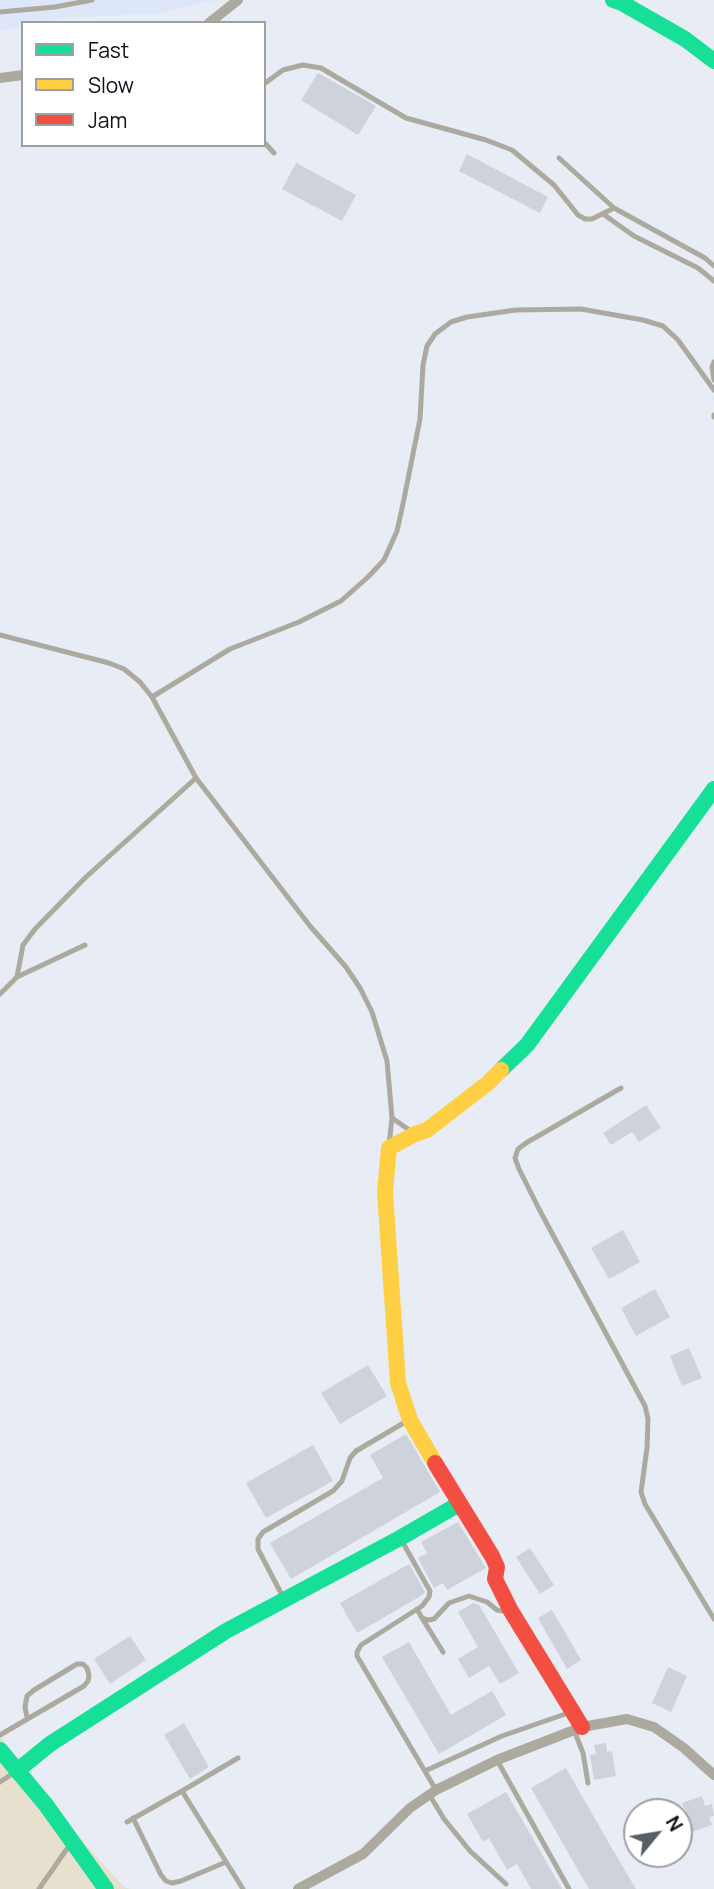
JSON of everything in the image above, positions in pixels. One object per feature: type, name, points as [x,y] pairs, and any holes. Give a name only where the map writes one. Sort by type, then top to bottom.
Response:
[{"type":"street","points":[[212,21],[238,0]]},
{"type":"street","points":[[613,0],[685,39],[714,61]]},
{"type":"street","points":[[0,78],[21,75]]},
{"type":"street","points":[[578,1729],[573,1712],[511,1611],[495,1579],[497,1567],[492,1556],[410,1420],[398,1383],[386,1192],[389,1148],[415,1133],[427,1130],[488,1083],[527,1045],[714,789]]},
{"type":"street","points":[[18,1770],[50,1744],[226,1631],[459,1504]]},
{"type":"street","points":[[298,1889],[363,1854],[410,1808],[433,1792],[496,1760],[578,1729],[627,1719],[654,1727],[713,1771]]},
{"type":"street","points":[[0,1750],[76,1846],[106,1889]]},
{"type":"street","points":[[76,1846],[91,1884]]},
{"type":"lane","points":[[0,12],[55,7],[92,0]]},
{"type":"lane","points":[[266,83],[283,70],[293,67],[303,65],[321,68],[406,118],[512,150],[554,185],[584,219],[592,219],[614,208]]},
{"type":"lane","points":[[266,144],[274,153]]},
{"type":"lane","points":[[559,158],[614,208],[705,258],[714,266]]},
{"type":"lane","points":[[603,214],[634,236],[698,268],[714,281]]},
{"type":"lane","points":[[152,697],[230,649],[299,622],[341,601],[384,559],[397,531],[403,504],[420,419],[423,365],[427,346],[435,334],[451,322],[516,310],[581,309],[643,320],[663,326],[678,340],[714,390]]},
{"type":"lane","points":[[714,362],[714,380]]},
{"type":"lane","points":[[0,635],[124,669],[152,697],[196,778],[360,988],[372,1012],[387,1061],[393,1118],[389,1148]]},
{"type":"lane","points":[[17,977],[23,945],[35,929],[86,877],[196,778]]},
{"type":"lane","points":[[0,994],[17,977],[85,945]]},
{"type":"lane","points":[[621,1088],[526,1143],[515,1158],[539,1209],[645,1406],[648,1448],[641,1492],[645,1504],[714,1619]]},
{"type":"lane","points":[[393,1118],[415,1133]]},
{"type":"lane","points":[[284,1600],[258,1549],[258,1539],[263,1532],[332,1491],[342,1481],[356,1451],[410,1420]]},
{"type":"lane","points":[[400,1538],[429,1591],[429,1597],[416,1609],[361,1645],[357,1656],[425,1771],[444,1819],[470,1851],[506,1884]]},
{"type":"lane","points":[[422,1618],[434,1619],[449,1603],[470,1596],[487,1602],[497,1610],[506,1613],[511,1611]]},
{"type":"lane","points":[[416,1609],[443,1652]]},
{"type":"lane","points":[[0,1735],[84,1686],[89,1675],[87,1668],[83,1664],[77,1664],[34,1690],[27,1696],[27,1717]]},
{"type":"lane","points":[[425,1771],[502,1737],[573,1712]]},
{"type":"lane","points":[[578,1729],[588,1783]]},
{"type":"lane","points":[[226,1862],[181,1881],[166,1881],[130,1820],[238,1758]]},
{"type":"lane","points":[[496,1760],[569,1889]]},
{"type":"lane","points":[[0,1782],[18,1770]]},
{"type":"lane","points":[[182,1791],[243,1889]]},
{"type":"lane","points":[[38,1889],[76,1846]]},
{"type":"shaded area","points":[[0,0],[216,0],[161,13],[21,21],[21,26],[0,31]]},
{"type":"shaded area","points":[[0,1736],[87,1846],[124,1887],[130,1889],[0,1889]]},
{"type":"building","points":[[318,73],[376,106],[358,135],[301,100]]},
{"type":"building","points":[[467,154],[548,197],[540,213],[459,171]]},
{"type":"building","points":[[296,163],[356,195],[342,221],[282,189]]},
{"type":"building","points":[[646,1105],[661,1128],[639,1142],[632,1132],[611,1145],[603,1133]]},
{"type":"building","points":[[623,1230],[640,1262],[609,1279],[591,1248]]},
{"type":"building","points":[[655,1289],[670,1317],[636,1336],[621,1308]]},
{"type":"building","points":[[689,1348],[702,1378],[682,1386],[670,1356]]},
{"type":"building","points":[[368,1365],[387,1396],[340,1424],[321,1393]]},
{"type":"building","points":[[406,1434],[440,1492],[291,1579],[270,1543],[383,1478],[370,1455]]},
{"type":"building","points":[[313,1445],[333,1481],[266,1518],[246,1483]]},
{"type":"building","points":[[458,1522],[486,1568],[447,1590],[443,1583],[434,1588],[418,1558],[427,1553],[421,1542]]},
{"type":"building","points":[[530,1548],[554,1585],[540,1594],[516,1557]]},
{"type":"building","points":[[409,1564],[424,1594],[357,1633],[340,1603]]},
{"type":"building","points":[[473,1603],[479,1605],[519,1673],[500,1684],[489,1666],[469,1678],[458,1659],[478,1647],[458,1612]]},
{"type":"building","points":[[552,1610],[581,1660],[567,1669],[538,1618]]},
{"type":"building","points":[[130,1636],[146,1660],[110,1684],[94,1659]]},
{"type":"building","points":[[409,1642],[451,1715],[492,1691],[506,1715],[439,1754],[382,1657]]},
{"type":"building","points":[[668,1667],[687,1676],[671,1712],[652,1703]]},
{"type":"building","points":[[184,1723],[209,1767],[190,1779],[164,1735]]},
{"type":"building","points":[[606,1743],[607,1752],[612,1751],[616,1776],[594,1780],[590,1755],[596,1754],[594,1745]]},
{"type":"building","points":[[566,1768],[636,1889],[589,1889],[531,1788]]},
{"type":"building","points":[[506,1792],[562,1889],[531,1889],[517,1864],[507,1870],[489,1838],[483,1842],[467,1814]]},
{"type":"building","points":[[702,1796],[705,1806],[712,1804],[714,1816],[709,1817],[712,1825],[693,1832],[693,1799]]},
{"type":"traffic: fast","points":[[613,0],[685,39],[714,61]]},
{"type":"traffic: fast","points":[[501,1070],[527,1045],[714,789]]},
{"type":"traffic: fast","points":[[18,1770],[50,1744],[226,1631],[459,1504]]},
{"type":"traffic: fast","points":[[0,1750],[46,1805],[106,1889]]},
{"type":"traffic: slow","points":[[435,1463],[410,1420],[398,1383],[385,1192],[389,1148],[427,1130],[501,1070]]},
{"type":"traffic: jam","points":[[435,1463],[492,1556],[497,1567],[495,1579],[511,1611],[582,1727]]}]
